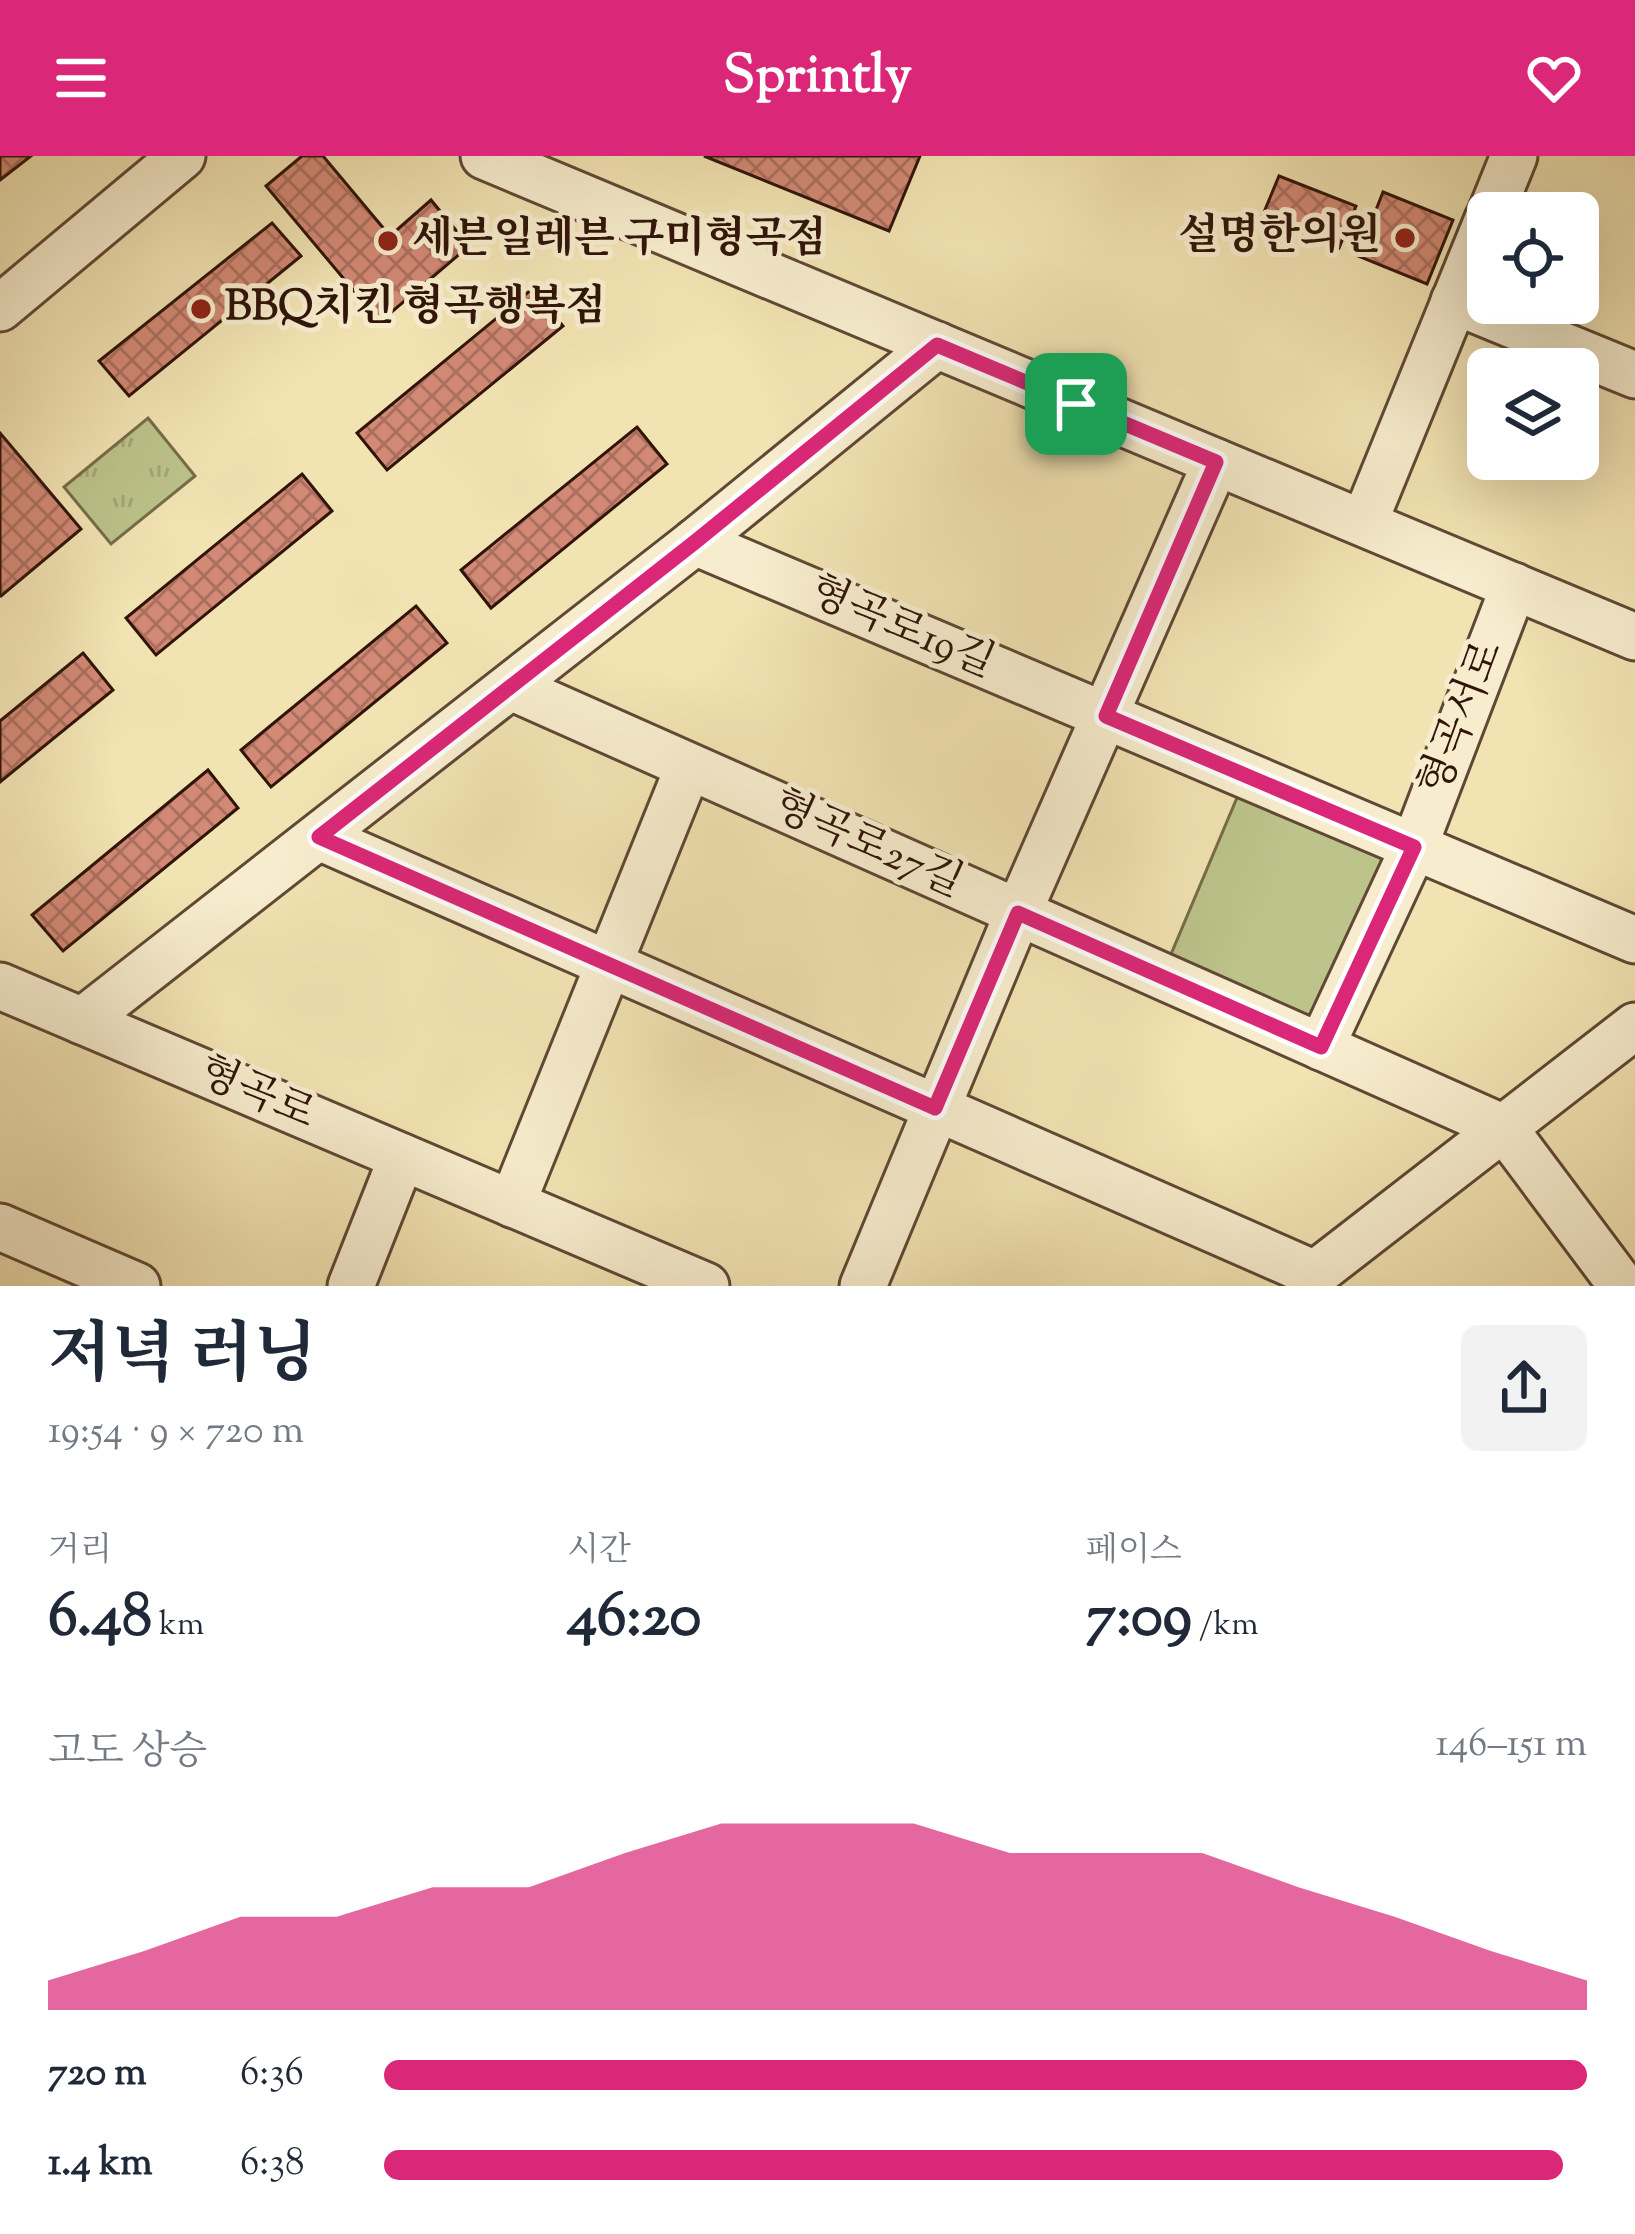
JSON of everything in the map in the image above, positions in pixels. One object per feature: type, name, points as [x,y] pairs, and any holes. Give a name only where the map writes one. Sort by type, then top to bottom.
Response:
[{"type":"street","points":[[0,308],[182,156]]},
{"type":"street","name":"형곡서로","points":[[484,156],[1635,637]]},
{"type":"street","points":[[1499,192],[1514,156]]},
{"type":"street","points":[[1364,524],[1467,270]]},
{"type":"street","points":[[1454,302],[1635,375]]},
{"type":"street","points":[[82,1021],[695,542],[937,345]]},
{"type":"street","points":[[862,1286],[1018,913],[1216,462]]},
{"type":"street","name":"형곡로19길","points":[[695,542],[1635,940]]},
{"type":"street","name":"형곡서로","points":[[1321,1047],[1414,847],[1514,586]]},
{"type":"street","name":"형곡로27길","points":[[511,687],[1504,1128],[1622,1286]]},
{"type":"street","points":[[512,1204],[688,767]]},
{"type":"street","points":[[319,837],[1313,1280],[1635,1026]]},
{"type":"street","name":"형곡로","points":[[0,986],[706,1286]]},
{"type":"street","points":[[351,1286],[401,1156]]},
{"type":"street","points":[[0,1227],[137,1286]]},
{"type":"green space","points":[[148,418],[195,476],[111,544],[64,487]]},
{"type":"green space","points":[[1239,793],[1387,856],[1316,1021],[1169,959]]},
{"type":"building","points":[[0,156],[31,156],[0,180]]},
{"type":"building","name":"세븐일레븐 구미형곡점","points":[[302,156],[323,156],[390,236],[431,200],[469,246],[380,322],[266,186]]},
{"type":"building","points":[[704,156],[920,156],[889,231]]},
{"type":"building","points":[[1279,176],[1356,206],[1339,248],[1262,217]]},
{"type":"building","name":"설명한의원","points":[[1383,192],[1453,220],[1427,284],[1358,256]]},
{"type":"building","name":"BBQ치킨 형곡행복점","points":[[272,223],[301,256],[129,396],[99,361]]},
{"type":"building","points":[[532,289],[563,326],[387,470],[357,433]]},
{"type":"building","points":[[637,427],[667,464],[491,608],[461,570]]},
{"type":"building","points":[[0,433],[81,529],[1,596],[0,595]]},
{"type":"building","points":[[302,474],[332,511],[156,655],[126,618]]},
{"type":"building","points":[[416,606],[447,643],[271,787],[241,750]]},
{"type":"building","points":[[83,653],[113,690],[0,782],[0,721]]},
{"type":"building","points":[[208,770],[238,808],[63,951],[32,915]]},
{"type":"place","name":"설명한의원","points":[[1405,238]]},
{"type":"place","name":"세븐일레븐 구미형곡점","points":[[388,241]]},
{"type":"place","name":"BBQ치킨 형곡행복점","points":[[201,309]]},
{"type":"route","points":[[937,345],[1076,404],[1216,462],[1106,716],[1414,847],[1321,1047],[1018,913],[935,1108],[319,837],[937,345]]}]
